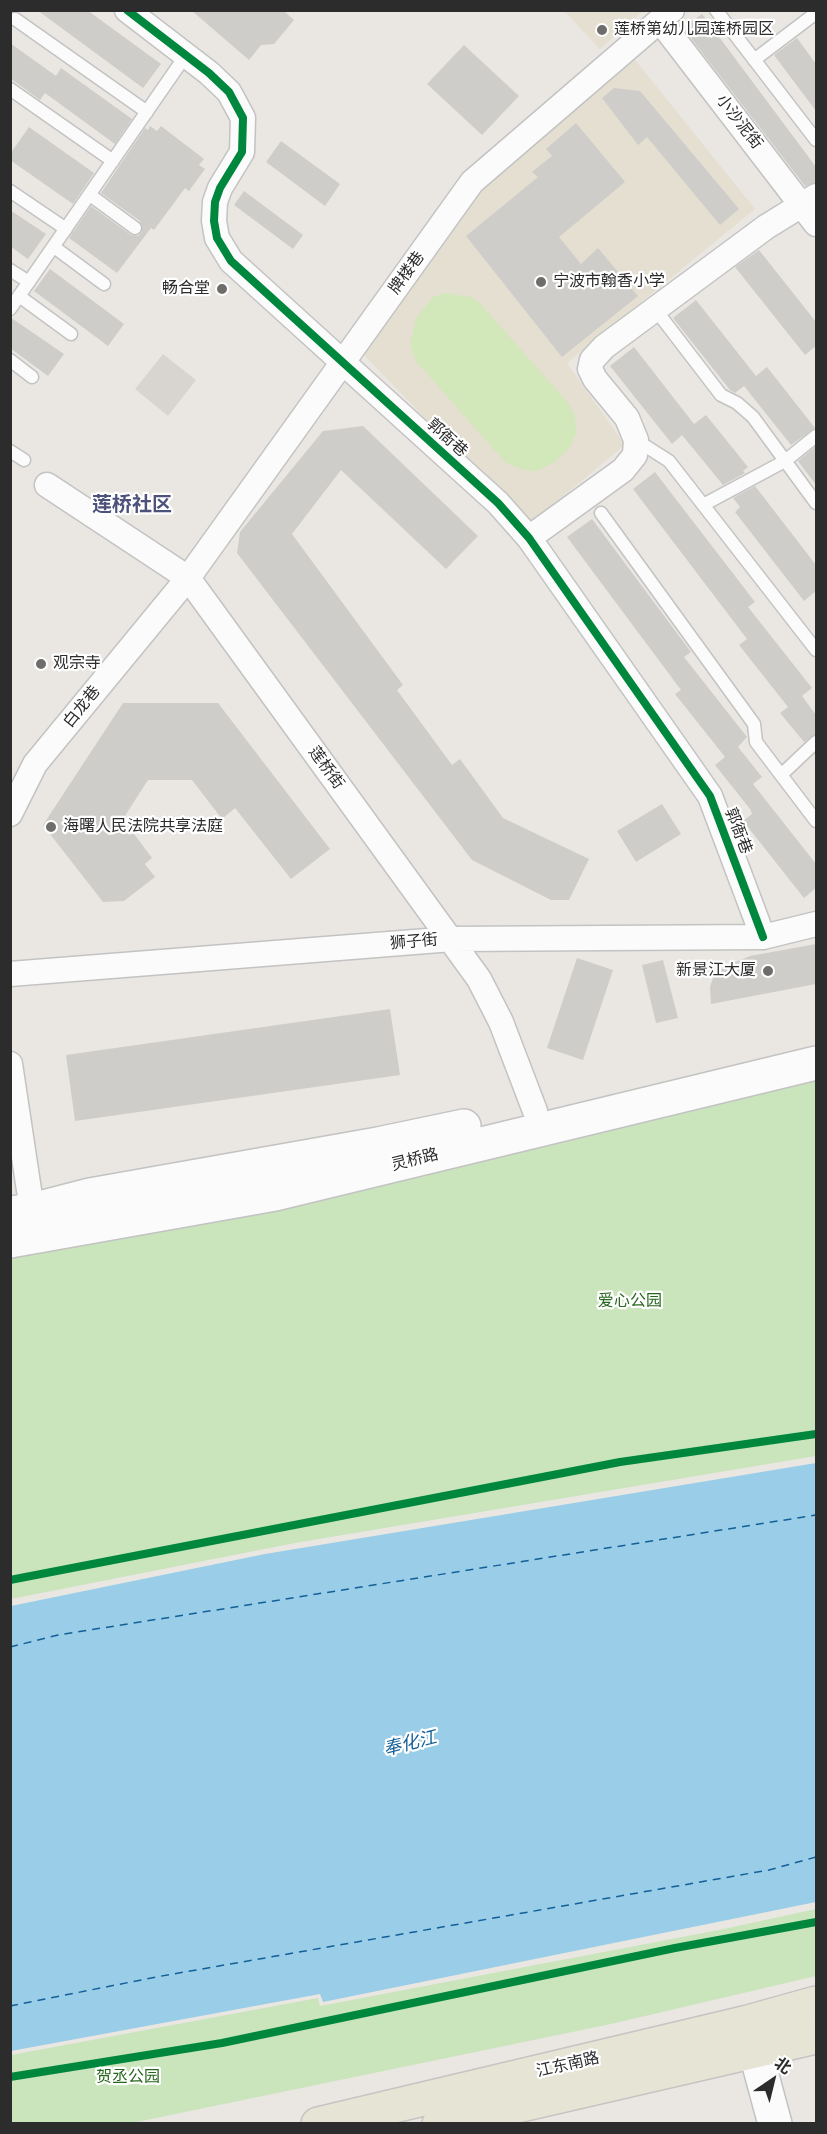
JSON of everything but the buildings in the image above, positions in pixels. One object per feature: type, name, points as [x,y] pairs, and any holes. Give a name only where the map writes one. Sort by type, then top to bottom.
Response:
[{"type":"main road","name":"灵桥路","points":[[21,1211],[90,1195],[378,1144],[535,1111],[686,1073],[816,1044]]},
{"type":"main road","name":"灵桥路","points":[[10,1241],[275,1194],[816,1063]]},
{"type":"main road","name":"江东南路","points":[[439,2124],[752,2037],[816,2003]]},
{"type":"main road","name":"江东南路","points":[[318,2124],[752,2037],[816,2037]]},
{"type":"main road","points":[[752,2037],[775,2124]]},
{"type":"street","name":"郭衙巷","points":[[127,10],[186,55],[229,92],[243,118],[242,152],[220,188],[215,202],[214,221],[222,248],[231,261],[251,280],[498,502],[529,538],[710,796],[763,937]]},
{"type":"street","name":"小沙泥街","points":[[666,16],[812,209]]},
{"type":"street","name":"牌楼巷","points":[[188,578],[472,182],[666,16]]},
{"type":"street","points":[[529,538],[623,470],[635,456],[636,440],[627,418],[590,369],[592,360],[604,347],[766,227],[812,209]]},
{"type":"street","name":"莲桥街","points":[[47,485],[188,578],[479,979],[501,1022],[535,1111]]},
{"type":"street","name":"白龙巷","points":[[10,814],[36,764],[188,578]]},
{"type":"street","name":"狮子街","points":[[10,974],[452,939],[763,937],[816,924]]},
{"type":"street","points":[[10,1064],[21,1211]]},
{"type":"lane","points":[[716,10],[816,140]]},
{"type":"lane","points":[[754,60],[816,13]]},
{"type":"lane","points":[[15,19],[147,112]]},
{"type":"lane","points":[[10,309],[186,55]]},
{"type":"lane","points":[[10,89],[113,161]]},
{"type":"lane","points":[[10,191],[66,229]]},
{"type":"lane","points":[[90,195],[135,228]]},
{"type":"lane","points":[[54,247],[104,284]]},
{"type":"lane","points":[[10,270],[29,282]]},
{"type":"lane","points":[[19,296],[71,334]]},
{"type":"lane","points":[[655,309],[721,395],[737,403],[753,417],[816,503]]},
{"type":"lane","points":[[10,360],[32,377]]},
{"type":"lane","points":[[703,505],[785,461],[816,436]]},
{"type":"lane","points":[[636,440],[669,461],[816,650]]},
{"type":"lane","points":[[10,451],[24,460]]},
{"type":"lane","points":[[601,513],[754,724],[756,742],[816,821]]},
{"type":"lane","points":[[781,776],[816,742]]},
{"type":"shaded area","name":"莲桥第幼儿园莲桥园区","points":[[564,11],[643,11],[600,49]]},
{"type":"shaded area","name":"宁波市翰香小学","points":[[632,56],[755,209],[567,363],[625,445],[528,525],[364,355],[482,191]]},
{"type":"shaded area","points":[[163,354],[196,380],[168,416],[135,389]]},
{"type":"green space","points":[[445,293],[471,297],[479,302],[569,404],[575,416],[576,433],[570,447],[554,463],[537,471],[524,470],[506,463],[416,361],[410,344],[417,317],[433,297]]},
{"type":"green space","name":"爱心公园","points":[[816,1073],[816,1456],[295,1543],[11,1599],[10,1256]]},
{"type":"green space","name":"贺丞公园","points":[[816,1909],[816,1976],[611,2024],[132,2123],[11,2123],[11,2055],[318,1998],[320,2006],[719,1930]]},
{"type":"water","name":"奉化江","points":[[816,1463],[816,1902],[323,2002],[320,1994],[11,2051],[11,1606],[265,1554]]},
{"type":"ferry route","points":[[10,1647],[58,1635],[816,1515]]},
{"type":"ferry route","points":[[10,2006],[156,1977],[769,1870],[816,1857]]},
{"type":"cycle path","points":[[127,10],[209,73],[229,92],[243,118],[242,152],[220,188],[215,202],[214,221],[217,238],[231,261],[498,503],[529,538],[710,796],[763,937]]},
{"type":"cycle path","points":[[10,1580],[620,1462],[816,1434]]},
{"type":"cycle path","points":[[10,2077],[222,2043],[675,1948],[816,1922]]},
{"type":"place","name":"莲桥第幼儿园莲桥园区","points":[[602,30]]},
{"type":"place","name":"宁波市翰香小学","points":[[541,282]]},
{"type":"place","name":"畅合堂","points":[[222,289]]},
{"type":"place","name":"观宗寺","points":[[41,664]]},
{"type":"place","name":"海曙人民法院共享法庭","points":[[51,827]]},
{"type":"place","name":"新景江大厦","points":[[768,971]]},
{"type":"district","name":"莲桥社区","points":[[132,505]]}]
